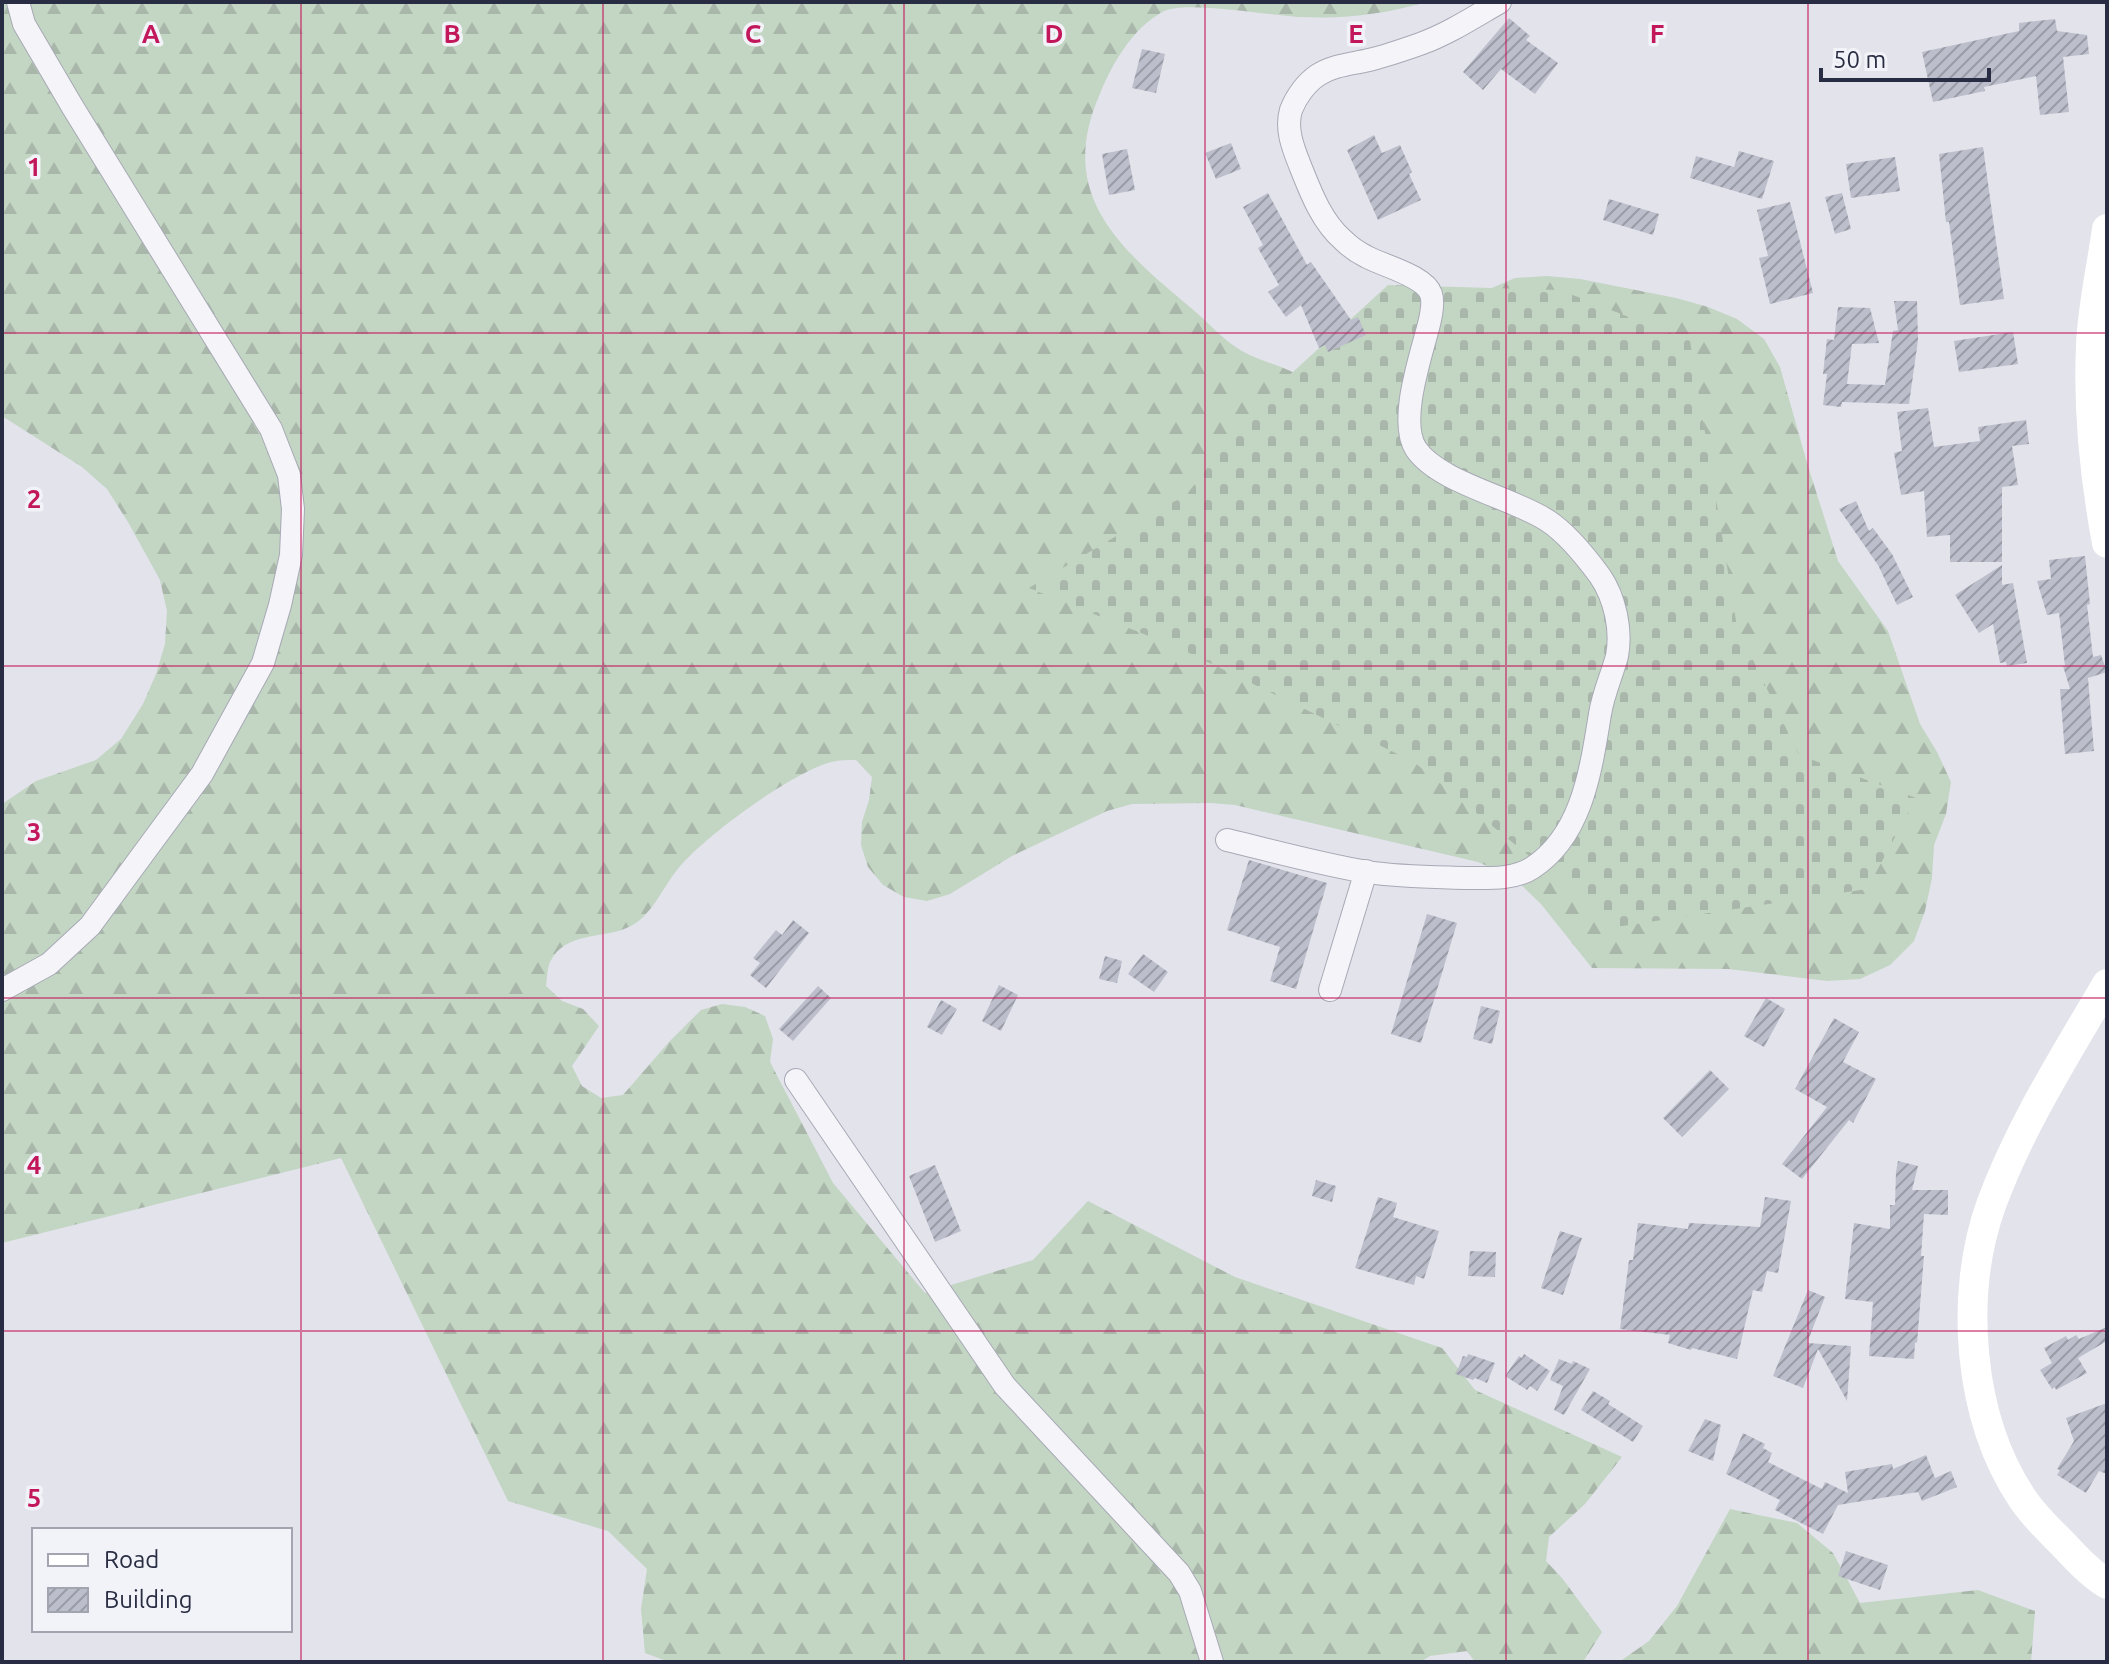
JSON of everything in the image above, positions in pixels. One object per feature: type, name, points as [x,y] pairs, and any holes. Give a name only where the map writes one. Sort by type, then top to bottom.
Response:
[{"type":"street","points":[[2,990],[49,964],[90,926],[202,774],[263,663],[291,555],[293,509],[289,475],[271,429],[72,106],[24,24],[18,2]]},
{"type":"street","points":[[1227,840],[1366,871],[1415,877],[1494,878],[1524,873],[1552,851],[1565,834],[1576,814],[1591,769],[1602,701],[1617,656],[1619,634],[1613,603],[1602,579],[1569,539],[1547,520],[1438,470],[1418,452],[1411,439],[1409,421],[1432,311],[1431,294],[1421,281],[1363,255],[1341,239],[1321,213],[1305,179],[1288,124],[1297,97],[1318,75],[1336,67],[1372,60],[1422,44],[1500,2]]},
{"type":"street","points":[[2107,229],[2091,344],[2096,484],[2107,543]]},
{"type":"street","points":[[1330,990],[1366,871]]},
{"type":"street","points":[[2107,984],[2028,1120],[2006,1167],[1990,1209],[1979,1252],[1972,1313],[1975,1372],[1986,1422],[2003,1464],[2022,1498],[2041,1521],[2075,1557],[2107,1584]]},
{"type":"street","points":[[796,1080],[1005,1386],[1179,1573],[1190,1591],[1203,1626],[1212,1662]]},
{"type":"green space","points":[[2,2],[1427,2],[1380,13],[1350,16],[1302,17],[1191,7],[1164,11],[1153,18],[1133,37],[1110,72],[1088,131],[1085,163],[1091,191],[1103,217],[1120,241],[1141,264],[1235,347],[1365,402],[1485,291],[1515,278],[1547,276],[1580,279],[1676,298],[1737,319],[1764,339],[1780,367],[1838,561],[1888,631],[1920,724],[1951,782],[1946,814],[1934,845],[1932,878],[1925,911],[1914,941],[1890,965],[1860,979],[1827,981],[1729,969],[1592,968],[1541,904],[1514,878],[1478,862],[1235,805],[1211,803],[1132,804],[1107,811],[1012,856],[950,894],[927,901],[904,897],[883,885],[868,867],[861,845],[862,822],[872,777],[853,760],[834,761],[814,768],[772,792],[689,856],[638,921],[621,930],[566,945],[550,962],[548,971],[546,986],[562,1001],[583,1009],[599,1026],[572,1066],[582,1086],[601,1098],[623,1095],[701,1010],[722,1004],[745,1007],[765,1016],[773,1039],[770,1062],[833,1183],[925,1293],[1033,1260],[1088,1201],[1235,1277],[1442,1348],[1475,1390],[1622,1457],[1585,1504],[1549,1537],[1546,1561],[1602,1632],[1583,1662],[1475,1662],[1467,1651],[1430,1656],[1420,1662],[669,1662],[645,1653],[641,1609],[647,1569],[608,1531],[508,1501],[341,1158],[2,1243],[2,804],[36,781],[96,760],[121,739],[143,704],[156,674],[165,644],[167,611],[160,580],[107,489],[82,467],[2,416]]},
{"type":"green space","points":[[1388,285],[1560,290],[1690,341],[1737,627],[1799,755],[1916,798],[1867,889],[1616,927],[1414,762],[1181,649],[1029,588],[1187,494],[1257,405]]},
{"type":"green space","points":[[1730,1509],[1797,1523],[1833,1553],[1860,1603],[1978,1590],[2035,1611],[2031,1662],[1619,1662],[1649,1641],[1677,1606]]},
{"type":"building","points":[[1509,18],[1530,36],[1526,40],[1558,63],[1535,94],[1501,69],[1483,90],[1463,72]]},
{"type":"building","points":[[2055,19],[2057,31],[2087,35],[2089,54],[2063,57],[2069,112],[2040,115],[2036,76],[1933,102],[1922,52],[2019,31],[2019,23]]},
{"type":"building","points":[[1142,49],[1165,54],[1156,93],[1132,88]]},
{"type":"building","points":[[1374,135],[1382,153],[1400,145],[1421,200],[1378,220],[1347,150]]},
{"type":"building","points":[[1231,143],[1241,169],[1216,179],[1205,153]]},
{"type":"building","points":[[1983,147],[2004,299],[1960,305],[1949,222],[1946,222],[1939,154]]},
{"type":"building","points":[[1127,149],[1135,190],[1109,195],[1102,154]]},
{"type":"building","points":[[1739,151],[1774,161],[1762,199],[1690,178],[1696,156],[1734,167]]},
{"type":"building","points":[[1895,157],[1900,191],[1851,198],[1846,164]]},
{"type":"building","points":[[1268,193],[1307,265],[1311,262],[1351,320],[1358,317],[1366,335],[1328,352],[1325,345],[1319,348],[1301,305],[1286,317],[1268,292],[1279,285],[1258,248],[1263,245],[1243,207]]},
{"type":"building","points":[[1842,193],[1851,229],[1835,234],[1825,197]]},
{"type":"building","points":[[1609,199],[1659,214],[1653,235],[1603,220]]},
{"type":"building","points":[[1790,202],[1813,293],[1770,304],[1759,258],[1768,256],[1757,210]]},
{"type":"building","points":[[1894,301],[1917,301],[1918,340],[1909,404],[1842,402],[1841,407],[1823,405],[1827,339],[1834,340],[1838,307],[1870,308],[1879,343],[1852,344],[1847,384],[1885,385],[1893,331],[1898,330]]},
{"type":"building","points":[[2013,332],[2018,364],[1959,372],[1954,341]]},
{"type":"building","points":[[1928,408],[1934,447],[1980,441],[1978,427],[2026,420],[2029,444],[2012,446],[2018,485],[2002,487],[2002,562],[1950,562],[1950,535],[1927,537],[1924,491],[1901,495],[1894,453],[1902,451],[1897,412]]},
{"type":"building","points":[[1856,501],[1869,531],[1873,528],[1892,554],[1913,597],[1897,605],[1878,565],[1839,509]]},
{"type":"building","points":[[2085,556],[2093,657],[2101,655],[2107,672],[2088,678],[2094,751],[2065,754],[2060,689],[2070,689],[2063,666],[2059,613],[2047,615],[2037,581],[2051,579],[2049,560]]},
{"type":"building","points":[[2002,565],[2002,585],[2013,583],[2027,663],[2007,666],[2006,662],[2000,663],[1993,624],[1979,633],[1955,595]]},
{"type":"building","points":[[1249,860],[1327,883],[1296,989],[1270,981],[1280,947],[1227,930]]},
{"type":"building","points":[[1427,914],[1457,923],[1421,1043],[1391,1034]]},
{"type":"building","points":[[793,920],[809,933],[766,988],[750,975],[760,963],[753,958],[776,930],[782,935]]},
{"type":"building","points":[[1143,954],[1168,972],[1154,992],[1128,974]]},
{"type":"building","points":[[1105,956],[1122,961],[1117,983],[1099,979]]},
{"type":"building","points":[[999,985],[1018,995],[1001,1031],[982,1021]]},
{"type":"building","points":[[818,986],[831,998],[793,1041],[779,1029]]},
{"type":"building","points":[[1766,998],[1785,1009],[1764,1047],[1744,1036]]},
{"type":"building","points":[[941,1000],[957,1009],[942,1035],[927,1027]]},
{"type":"building","points":[[1481,1006],[1500,1011],[1492,1044],[1473,1039]]},
{"type":"building","points":[[1834,1018],[1859,1032],[1843,1062],[1876,1079],[1853,1123],[1849,1120],[1802,1179],[1782,1164],[1827,1107],[1795,1089]]},
{"type":"building","points":[[1710,1070],[1729,1089],[1682,1137],[1663,1118]]},
{"type":"building","points":[[1898,1161],[1918,1166],[1912,1190],[1948,1190],[1948,1215],[1924,1214],[1921,1256],[1924,1256],[1914,1359],[1869,1356],[1873,1302],[1845,1299],[1854,1223],[1890,1229],[1890,1205],[1895,1205]]},
{"type":"building","points":[[935,1165],[961,1231],[935,1242],[909,1176]]},
{"type":"building","points":[[1316,1180],[1336,1186],[1332,1202],[1312,1196]]},
{"type":"building","points":[[1378,1197],[1397,1203],[1393,1217],[1439,1231],[1424,1279],[1416,1276],[1414,1285],[1355,1268]]},
{"type":"building","points":[[1765,1197],[1791,1201],[1778,1273],[1767,1271],[1762,1292],[1753,1290],[1737,1359],[1668,1343],[1670,1335],[1620,1329],[1629,1260],[1633,1260],[1638,1223],[1688,1229],[1689,1223],[1760,1227]]},
{"type":"building","points":[[1560,1231],[1582,1238],[1563,1295],[1541,1288]]},
{"type":"building","points":[[1470,1251],[1496,1252],[1495,1277],[1468,1276]]},
{"type":"building","points":[[1808,1290],[1825,1297],[1807,1343],[1851,1346],[1847,1401],[1818,1349],[1803,1388],[1773,1376]]},
{"type":"building","points":[[2107,1327],[2107,1341],[2078,1358],[2087,1373],[2056,1390],[2055,1387],[2052,1389],[2040,1370],[2052,1363],[2044,1348],[2066,1336],[2068,1340],[2076,1335],[2079,1339]]},
{"type":"building","points":[[1468,1354],[1495,1363],[1487,1383],[1456,1374],[1463,1356],[1467,1357]]},
{"type":"building","points":[[1524,1354],[1550,1371],[1537,1391],[1530,1386],[1527,1390],[1505,1376],[1519,1356],[1522,1358]]},
{"type":"building","points":[[1559,1359],[1590,1369],[1564,1415],[1554,1410],[1563,1386],[1550,1380]]},
{"type":"building","points":[[1593,1391],[1643,1426],[1633,1442],[1581,1410]]},
{"type":"building","points":[[2107,1403],[2107,1474],[2099,1471],[2086,1493],[2057,1475],[2060,1470],[2057,1469],[2074,1441],[2066,1418]]},
{"type":"building","points":[[1705,1419],[1721,1425],[1713,1461],[1688,1451]]},
{"type":"building","points":[[1743,1433],[1765,1444],[1763,1448],[1772,1453],[1768,1462],[1822,1489],[1825,1482],[1848,1493],[1845,1472],[1892,1464],[1893,1469],[1926,1455],[1935,1478],[1951,1471],[1957,1487],[1922,1501],[1918,1492],[1838,1505],[1823,1534],[1775,1510],[1780,1500],[1726,1474]]},
{"type":"building","points":[[1846,1551],[1888,1565],[1880,1590],[1838,1576]]}]
